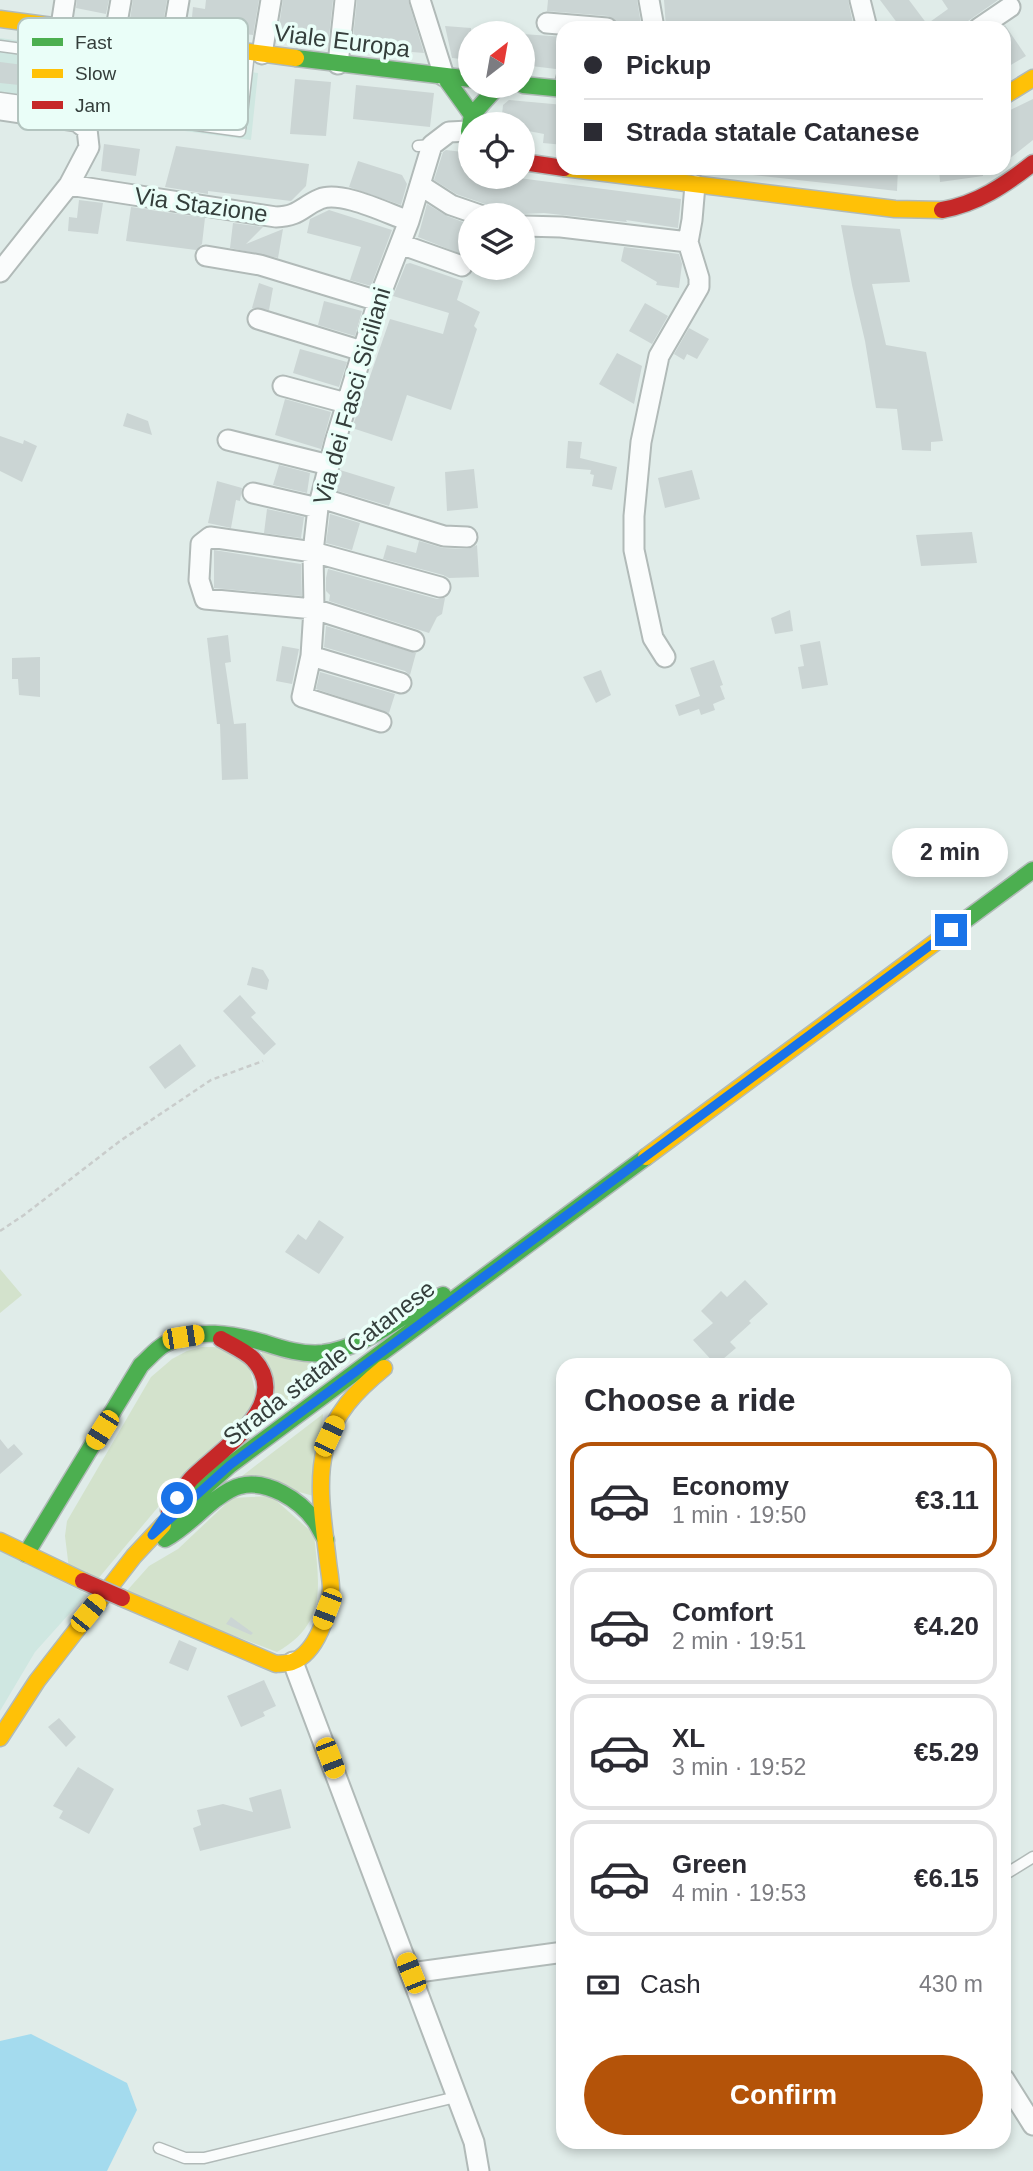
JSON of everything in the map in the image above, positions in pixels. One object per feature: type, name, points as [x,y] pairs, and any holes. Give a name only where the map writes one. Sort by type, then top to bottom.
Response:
[{"type":"main road","name":"Viale Europa","points":[[8,13],[28,18]]},
{"type":"main road","name":"Viale Europa","points":[[248,52],[458,78]]},
{"type":"main road","points":[[444,76],[464,112]]},
{"type":"main road","points":[[1011,92],[1033,78]]},
{"type":"main road","points":[[536,86],[556,88]]},
{"type":"main road","points":[[618,175],[895,209],[940,210],[975,201],[1008,184],[1033,163]]},
{"type":"main road","points":[[535,164],[556,167]]},
{"type":"main road","name":"Strada statale Catanese","points":[[0,1738],[37,1681],[134,1556],[152,1535],[230,1465],[1033,870]]},
{"type":"main road","points":[[26,1554],[141,1365],[166,1343],[183,1337],[212,1334],[246,1338],[280,1348],[321,1353],[360,1343],[380,1333],[425,1302],[472,1285]]},
{"type":"main road","points":[[0,1541],[83,1581],[250,1654],[276,1664],[293,1662],[307,1650],[318,1634],[331,1592],[322,1493],[322,1464],[329,1436],[354,1393],[408,1350],[436,1311]]},
{"type":"main road","points":[[152,1535],[190,1480],[246,1430],[264,1399],[262,1373],[252,1358],[212,1334]]},
{"type":"main road","points":[[134,1556],[175,1534],[228,1491],[241,1485],[262,1486],[284,1494],[315,1521],[327,1543]]},
{"type":"street","points":[[62,18],[65,0]]},
{"type":"street","points":[[118,18],[121,0]]},
{"type":"street","points":[[175,18],[178,0]]},
{"type":"street","points":[[256,53],[271,0]]},
{"type":"street","points":[[338,64],[345,0]]},
{"type":"street","points":[[420,0],[444,76]]},
{"type":"street","points":[[649,0],[653,21]]},
{"type":"street","points":[[860,0],[865,21]]},
{"type":"street","points":[[989,21],[1010,7]]},
{"type":"street","points":[[547,23],[556,24]]},
{"type":"street","points":[[0,110],[18,113]]},
{"type":"street","name":"Via dei Fasci Siciliani","points":[[381,722],[302,697],[311,656],[313,552],[319,503],[362,351],[420,185],[425,145],[458,129]]},
{"type":"street","points":[[0,272],[69,185],[89,147],[87,130]]},
{"type":"street","name":"Via Stazione","points":[[69,185],[275,217],[299,213],[320,199],[331,197],[409,221]]},
{"type":"street","points":[[420,185],[458,207]]},
{"type":"street","points":[[665,657],[653,638],[634,550],[634,516],[641,442],[659,356],[699,288],[699,278],[688,242],[695,185]]},
{"type":"street","points":[[535,226],[688,242]]},
{"type":"street","points":[[400,244],[458,265]]},
{"type":"street","points":[[206,256],[260,265],[378,301]]},
{"type":"street","points":[[258,319],[362,351]]},
{"type":"street","points":[[284,386],[346,403]]},
{"type":"street","points":[[228,440],[329,465]]},
{"type":"street","points":[[253,493],[319,503],[444,536],[467,537]]},
{"type":"street","points":[[414,641],[314,609],[205,599],[199,580],[201,544],[209,537],[313,552],[440,587]]},
{"type":"street","points":[[311,656],[401,683]]},
{"type":"street","points":[[293,1662],[474,2142],[479,2171]]},
{"type":"street","points":[[411,1973],[556,1953]]},
{"type":"street","points":[[1011,2090],[1033,2125]]},
{"type":"lane","points":[[0,46],[18,48]]},
{"type":"lane","points":[[248,72],[256,53]]},
{"type":"lane","points":[[0,98],[18,100]]},
{"type":"lane","points":[[1011,1871],[1033,1857]]},
{"type":"lane","points":[[159,2148],[185,2158],[204,2158],[456,2097]]},
{"type":"path","points":[[0,1231],[120,1141],[211,1080],[263,1062]]},
{"type":"shaded area","points":[[0,38],[18,40],[18,108],[0,106]]},
{"type":"shaded area","points":[[248,72],[258,73],[251,140],[177,130],[248,130]]},
{"type":"shaded area","points":[[0,1269],[22,1295],[0,1313]]},
{"type":"shaded area","points":[[202,1347],[221,1347],[248,1361],[258,1403],[190,1469],[97,1580],[69,1569],[65,1536],[67,1521],[151,1377],[172,1359]]},
{"type":"shaded area","points":[[261,1348],[344,1360],[272,1414]]},
{"type":"shaded area","points":[[323,1414],[317,1497],[242,1476]]},
{"type":"shaded area","points":[[271,1496],[314,1534],[318,1570],[312,1616],[305,1629],[277,1652],[124,1594],[149,1566],[178,1549],[232,1498]]},
{"type":"shaded area","points":[[0,1551],[87,1594],[35,1652],[0,1711]]},
{"type":"water","points":[[31,2034],[127,2083],[137,2110],[107,2171],[0,2171],[0,2041]]},
{"type":"building","points":[[77,0],[109,0],[106,14],[76,8]]},
{"type":"building","points":[[133,0],[167,0],[164,18],[130,18]]},
{"type":"building","points":[[206,0],[259,0],[253,35],[248,34],[248,18],[192,18],[193,7],[205,9]]},
{"type":"building","points":[[283,0],[333,0],[328,46],[277,39]]},
{"type":"building","points":[[357,0],[408,0],[424,53],[352,47]]},
{"type":"building","points":[[548,0],[637,0],[640,21],[616,21],[608,16],[547,11]]},
{"type":"building","points":[[664,0],[848,0],[852,21],[666,21]]},
{"type":"building","points":[[880,0],[909,0],[925,21],[896,21]]},
{"type":"building","points":[[942,0],[998,0],[968,21],[931,21],[948,9]]},
{"type":"building","points":[[445,26],[458,27],[458,59],[452,58]]},
{"type":"building","points":[[1011,34],[1026,56],[1011,65]]},
{"type":"building","points":[[536,35],[556,36],[556,69],[536,67]]},
{"type":"building","points":[[0,62],[18,64],[18,85],[0,83]]},
{"type":"building","points":[[295,79],[331,82],[326,136],[290,134]]},
{"type":"building","points":[[356,85],[434,93],[430,127],[353,119]]},
{"type":"building","points":[[1033,99],[1033,140],[1011,157],[1011,110]]},
{"type":"building","points":[[509,100],[556,104],[556,144],[543,143],[544,134],[535,132],[535,112],[502,112],[503,105]]},
{"type":"building","points":[[104,144],[140,149],[136,176],[101,171]]},
{"type":"building","points":[[176,146],[309,164],[306,186],[291,201],[208,191],[208,194],[165,187]]},
{"type":"building","points":[[458,151],[458,189],[535,189],[535,180],[681,199],[678,228],[626,220],[627,222],[535,213],[535,203],[482,203],[456,194],[434,180],[443,152]]},
{"type":"building","points":[[358,161],[402,175],[407,184],[401,205],[349,187]]},
{"type":"building","points":[[753,175],[898,175],[897,191]]},
{"type":"building","points":[[940,175],[983,175],[983,176],[940,182]]},
{"type":"building","points":[[79,200],[103,203],[98,234],[68,231],[69,217],[77,218]]},
{"type":"building","points":[[427,204],[458,220],[458,253],[418,237]]},
{"type":"building","points":[[131,207],[205,218],[202,244],[196,250],[126,241]]},
{"type":"building","points":[[329,210],[392,230],[371,286],[350,280],[361,247],[307,233],[310,219]]},
{"type":"building","points":[[233,223],[263,227],[246,244],[283,229],[278,258],[230,248]]},
{"type":"building","points":[[841,225],[900,229],[910,282],[872,284],[886,345],[926,352],[943,441],[931,442],[931,451],[902,450],[897,409],[876,408]]},
{"type":"building","points":[[624,247],[679,254],[682,264],[679,288],[656,285],[657,282],[621,261]]},
{"type":"building","points":[[410,263],[463,281],[457,300],[480,312],[451,410],[407,395],[392,441],[352,428],[390,319],[443,334],[449,313],[393,296],[406,264]]},
{"type":"building","points":[[259,283],[273,288],[269,310],[252,308]]},
{"type":"building","points":[[324,301],[362,311],[355,336],[318,325]]},
{"type":"building","points":[[645,303],[668,316],[652,344],[629,331]]},
{"type":"building","points":[[689,328],[709,339],[697,359],[687,354],[684,360],[674,354]]},
{"type":"building","points":[[300,349],[347,362],[339,387],[293,373]]},
{"type":"building","points":[[617,353],[642,366],[634,404],[599,384]]},
{"type":"building","points":[[285,399],[331,412],[321,449],[275,435]]},
{"type":"building","points":[[127,413],[148,421],[152,435],[123,426]]},
{"type":"building","points":[[0,436],[23,444],[24,440],[37,446],[22,482],[0,471]]},
{"type":"building","points":[[568,441],[582,442],[580,458],[617,467],[612,490],[592,486],[594,475],[590,474],[591,470],[566,468]]},
{"type":"building","points":[[279,465],[310,473],[307,493],[273,485]]},
{"type":"building","points":[[474,469],[478,508],[447,511],[445,472]]},
{"type":"building","points":[[340,470],[395,487],[389,506],[335,490]]},
{"type":"building","points":[[692,470],[700,499],[665,508],[658,478]]},
{"type":"building","points":[[217,481],[242,488],[240,501],[236,500],[231,528],[208,523]]},
{"type":"building","points":[[267,509],[304,517],[301,538],[264,533]]},
{"type":"building","points":[[330,514],[360,523],[352,550],[326,543]]},
{"type":"building","points":[[972,532],[977,563],[921,566],[916,535]]},
{"type":"building","points":[[419,541],[443,548],[467,549],[477,545],[479,577],[449,578],[383,559],[387,545],[416,553]]},
{"type":"building","points":[[214,550],[301,564],[302,596],[214,588]]},
{"type":"building","points":[[328,569],[437,599],[445,598],[442,614],[437,617],[429,633],[329,601],[330,595],[326,591]]},
{"type":"building","points":[[790,610],[793,631],[775,634],[771,618]]},
{"type":"building","points":[[326,626],[416,653],[410,675],[405,671],[324,647]]},
{"type":"building","points":[[228,635],[231,662],[225,663],[234,724],[246,723],[248,779],[222,780],[220,724],[217,724],[207,638]]},
{"type":"building","points":[[820,641],[828,685],[802,689],[798,667],[804,666],[800,645]]},
{"type":"building","points":[[282,646],[299,649],[292,684],[276,681]]},
{"type":"building","points":[[40,657],[40,697],[19,695],[18,679],[12,679],[12,658]]},
{"type":"building","points":[[714,660],[725,699],[713,704],[715,710],[701,715],[699,709],[679,716],[675,705],[700,696],[690,668]]},
{"type":"building","points":[[601,670],[611,695],[596,703],[583,677]]},
{"type":"building","points":[[320,672],[395,694],[389,713],[316,689]]},
{"type":"building","points":[[252,967],[263,970],[269,980],[267,990],[247,985]]},
{"type":"building","points":[[240,995],[256,1013],[251,1017],[276,1044],[264,1055],[223,1011]]},
{"type":"building","points":[[180,1044],[196,1066],[165,1089],[149,1067]]},
{"type":"building","points":[[319,1220],[344,1237],[319,1274],[285,1252],[298,1234],[306,1240]]},
{"type":"building","points":[[745,1280],[768,1304],[730,1342],[736,1348],[724,1358],[710,1358],[693,1340],[713,1323],[701,1311],[721,1291],[727,1297]]},
{"type":"building","points":[[0,1439],[8,1449],[14,1444],[23,1454],[0,1474]]},
{"type":"building","points":[[231,1617],[253,1633],[251,1635],[226,1624]]},
{"type":"building","points":[[179,1640],[197,1648],[188,1671],[169,1663]]},
{"type":"building","points":[[264,1680],[276,1706],[263,1712],[265,1716],[241,1727],[227,1696]]},
{"type":"building","points":[[59,1718],[76,1737],[66,1747],[48,1727]]},
{"type":"building","points":[[78,1767],[114,1789],[89,1834],[59,1818],[63,1811],[53,1806]]},
{"type":"building","points":[[281,1789],[291,1828],[200,1851],[193,1828],[201,1825],[197,1810],[223,1804],[253,1812],[249,1798]]},
{"type":"traffic: fast","points":[[296,58],[458,77]]},
{"type":"traffic: fast","points":[[444,76],[470,112]]},
{"type":"traffic: fast","points":[[536,86],[556,88]]},
{"type":"traffic: fast","points":[[475,112],[487,98]]},
{"type":"traffic: fast","points":[[960,924],[1033,870]]},
{"type":"traffic: fast","points":[[163,1525],[230,1465],[646,1157]]},
{"type":"traffic: fast","points":[[26,1554],[141,1365],[165,1344],[189,1335],[215,1334],[240,1337],[293,1351],[323,1353],[339,1350],[370,1337],[443,1295]]},
{"type":"traffic: fast","points":[[165,1539],[224,1493],[250,1485],[272,1488],[292,1499],[309,1513],[326,1540]]},
{"type":"traffic: slow","points":[[0,19],[18,21]]},
{"type":"traffic: slow","points":[[248,52],[296,58]]},
{"type":"traffic: slow","points":[[1011,92],[1033,78]]},
{"type":"traffic: slow","points":[[621,175],[895,209],[942,210]]},
{"type":"traffic: slow","points":[[646,1157],[960,924]]},
{"type":"traffic: slow","points":[[122,1598],[276,1664],[290,1663],[301,1657],[320,1631],[328,1609],[331,1589],[321,1491],[325,1449],[334,1425],[347,1404],[384,1368]]},
{"type":"traffic: slow","points":[[0,1738],[37,1681],[134,1556],[163,1525]]},
{"type":"traffic: slow","points":[[0,1541],[83,1581]]},
{"type":"traffic: jam","points":[[942,210],[967,203],[990,192],[1033,163]]},
{"type":"traffic: jam","points":[[535,164],[556,167]]},
{"type":"traffic: jam","points":[[169,1510],[191,1479],[248,1426],[259,1410],[265,1393],[264,1376],[253,1359],[221,1339]]},
{"type":"traffic: jam","points":[[83,1581],[122,1598]]},
{"type":"route","points":[[177,1498],[152,1535],[230,1465],[951,930]]}]
